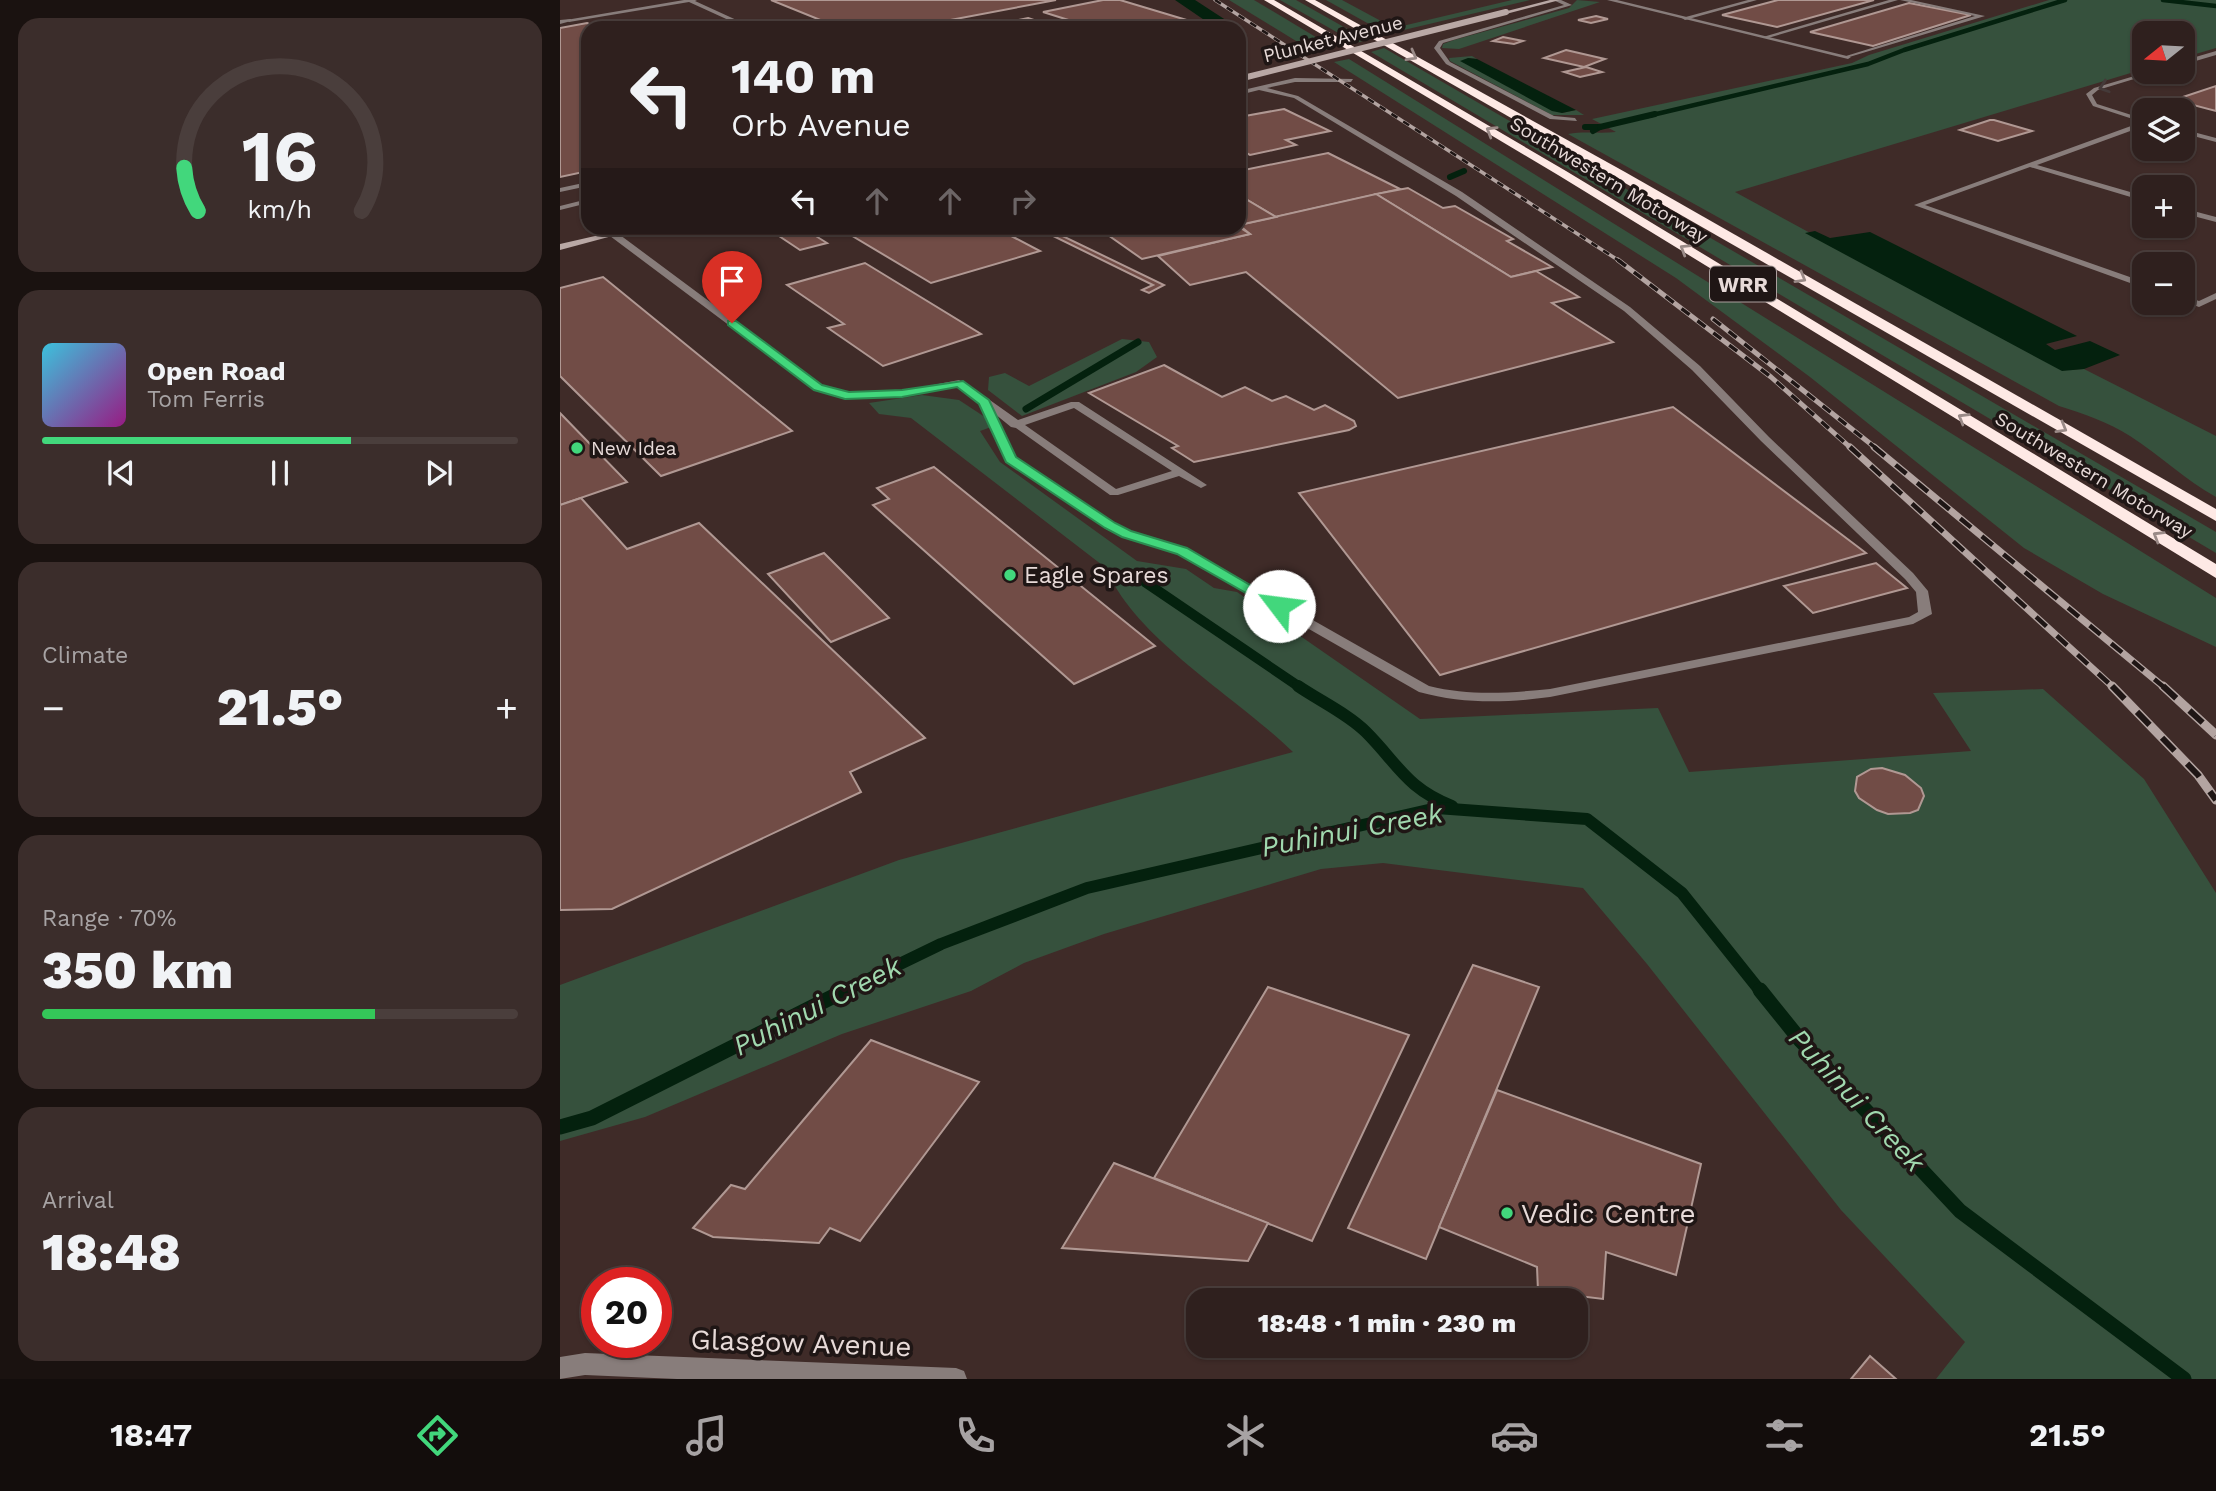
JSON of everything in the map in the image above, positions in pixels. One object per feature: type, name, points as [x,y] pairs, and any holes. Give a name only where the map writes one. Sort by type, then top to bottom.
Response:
[{"type":"highway","name":"Southwestern Motorway","points":[[1268,0],[1550,166],[2216,572]]},
{"type":"highway","name":"Southwestern Motorway","points":[[1309,0],[1621,174],[2216,516]]},
{"type":"main road","name":"Plunket Avenue","points":[[1246,77],[1557,0]]},
{"type":"main road","points":[[560,247],[609,235]]},
{"type":"street","points":[[560,22],[692,0],[736,21]]},
{"type":"street","points":[[1557,0],[1569,5],[1441,42],[1437,48],[1448,63],[1552,118],[1575,120]]},
{"type":"street","points":[[1610,0],[1848,57],[1982,16],[1903,0]]},
{"type":"street","points":[[1685,18],[1754,0]]},
{"type":"street","points":[[1766,37],[1895,0]]},
{"type":"street","points":[[2195,59],[2216,53]]},
{"type":"street","points":[[2132,79],[2091,92],[2089,98],[2091,102],[2132,118]]},
{"type":"street","points":[[1246,91],[1295,80],[1351,80]]},
{"type":"street","points":[[985,402],[1010,459],[1110,526],[1126,534],[1182,551],[1424,689],[1442,695],[1506,698],[1550,693],[1913,620],[1926,614],[1922,591],[1909,576],[1765,439],[1696,368],[1627,309],[1459,194],[1296,97],[1258,88]]},
{"type":"street","points":[[2132,126],[1918,205],[2132,281]]},
{"type":"street","points":[[2195,134],[2216,140]]},
{"type":"street","points":[[2030,164],[2132,195]]},
{"type":"street","points":[[560,190],[581,186]]},
{"type":"street","points":[[560,208],[581,203]]},
{"type":"street","points":[[2195,214],[2216,220]]},
{"type":"street","points":[[614,235],[818,387],[849,396],[902,394],[959,383],[1114,494],[1181,472]]},
{"type":"street","points":[[2195,303],[2199,304],[2216,296]]},
{"type":"street","points":[[1015,425],[1076,404],[1201,485]]},
{"type":"street","name":"Glasgow Avenue","points":[[560,1368],[585,1364],[956,1379]]},
{"type":"shaded area","points":[[1175,0],[1195,0],[1227,21],[1206,21]]},
{"type":"shaded area","points":[[1229,0],[1254,0],[1334,48],[1314,52]]},
{"type":"shaded area","points":[[1280,0],[1296,0],[1367,40],[1356,43]]},
{"type":"shaded area","points":[[1326,0],[1342,0],[1394,28],[1512,0],[1530,0],[1387,34]]},
{"type":"shaded area","points":[[1577,0],[1600,2],[1459,49],[1442,48],[1443,44],[1454,40],[1569,8]]},
{"type":"shaded area","points":[[2049,0],[2216,0],[2216,48],[2195,54],[2195,21],[2132,21],[2132,73],[1735,192],[2062,370],[2084,369],[2216,436],[2216,497],[2122,431],[2059,406],[1568,134],[1616,132],[1592,119],[1852,63],[1869,55]]},
{"type":"shaded area","points":[[1384,48],[2216,532],[2216,553],[1371,52]]},
{"type":"shaded area","points":[[1472,56],[1477,59],[1468,58],[1562,113],[1576,110],[1584,115],[1552,115],[1450,61],[1449,58]]},
{"type":"shaded area","points":[[1349,59],[2216,598],[2216,647],[2103,594],[2024,548],[1810,377],[1676,278],[1334,62]]},
{"type":"shaded area","points":[[1477,59],[1576,110],[1562,113],[1552,111],[1460,61]]},
{"type":"shaded area","points":[[1815,231],[1830,238],[1870,232],[2077,336],[2046,344],[2055,350],[2090,341],[2120,355],[2084,369],[2062,371],[1805,233]]},
{"type":"shaded area","points":[[1122,339],[1149,342],[1157,357],[1136,372],[1022,416],[988,390],[989,377],[1005,373],[1029,386]]},
{"type":"shaded area","points":[[922,395],[959,400],[997,425],[980,431],[1000,462],[1137,561],[1186,569],[1214,588],[1237,592],[1420,719],[1658,708],[1689,772],[1971,751],[1933,693],[2043,689],[2144,779],[2216,893],[2216,1379],[1936,1379],[1965,1342],[1841,1210],[1647,964],[1583,888],[1383,863],[1321,869],[1104,934],[1024,963],[971,991],[842,1034],[645,1117],[560,1141],[560,985],[899,860],[1293,752],[1163,643],[1139,619],[1120,594],[1106,568],[911,418],[879,414],[869,403]]},
{"type":"building","points":[[771,0],[1056,0],[945,21],[823,21]]},
{"type":"building","points":[[1103,0],[1120,0],[1190,21],[1072,21],[1043,12]]},
{"type":"building","points":[[1778,0],[1874,0],[1777,27],[1722,15]]},
{"type":"building","points":[[1909,3],[1971,15],[1873,46],[1810,32]]},
{"type":"building","points":[[1596,16],[1608,19],[1591,23],[1578,20]]},
{"type":"building","points":[[1028,18],[1037,21],[1013,21]]},
{"type":"building","points":[[581,24],[581,172],[560,177],[560,28]]},
{"type":"building","points":[[1503,37],[1523,41],[1514,44],[1493,41]]},
{"type":"building","points":[[1566,50],[1605,59],[1584,67],[1544,58]]},
{"type":"building","points":[[1586,67],[1602,72],[1580,77],[1564,72]]},
{"type":"building","points":[[2216,86],[2216,111],[2195,106],[2195,98],[2180,98]]},
{"type":"building","points":[[1284,109],[1330,131],[1286,140],[1296,145],[1250,155],[1246,153],[1246,116]]},
{"type":"building","points":[[1990,120],[2032,131],[1998,141],[1960,130]]},
{"type":"building","points":[[1328,153],[1400,189],[1276,217],[1246,199],[1246,170]]},
{"type":"building","points":[[1408,188],[1443,208],[1455,206],[1513,239],[1507,241],[1552,267],[1511,277],[1376,194]]},
{"type":"building","points":[[1376,194],[1511,277],[1536,271],[1579,297],[1552,303],[1613,342],[1398,398],[1246,272],[1190,285],[1158,256],[1250,234],[1246,231],[1246,223]]},
{"type":"building","points":[[1246,199],[1276,217],[1246,223]]},
{"type":"building","points":[[778,235],[814,235],[827,243],[800,250]]},
{"type":"building","points":[[851,235],[1009,235],[1040,251],[931,283]]},
{"type":"building","points":[[1051,235],[1060,235],[1164,285],[1149,293],[1142,290],[1153,285]]},
{"type":"building","points":[[1108,235],[1246,235],[1142,259]]},
{"type":"building","points":[[865,263],[981,334],[883,366],[828,328],[844,324],[787,285]]},
{"type":"building","points":[[603,277],[792,431],[661,476],[560,376],[560,288]]},
{"type":"building","points":[[1164,365],[1222,397],[1245,387],[1272,401],[1286,396],[1314,410],[1325,405],[1354,421],[1356,426],[1349,430],[1194,462],[1172,448],[1178,446],[1089,393]]},
{"type":"building","points":[[1673,407],[1866,553],[1440,675],[1299,493]]},
{"type":"building","name":"New Idea","points":[[560,413],[627,482],[560,505]]},
{"type":"building","name":"Eagle Spares","points":[[934,467],[1155,646],[1074,684],[873,505],[889,499],[877,488]]},
{"type":"building","points":[[581,498],[627,549],[699,523],[925,738],[850,772],[861,792],[612,909],[560,910],[560,505]]},
{"type":"building","points":[[824,553],[889,618],[831,642],[768,574]]},
{"type":"building","points":[[1876,563],[1907,588],[1813,613],[1784,586]]},
{"type":"building","points":[[1882,768],[1905,775],[1921,788],[1924,796],[1918,810],[1888,814],[1859,798],[1855,791],[1857,777],[1871,769]]},
{"type":"building","points":[[1473,965],[1539,987],[1426,1259],[1348,1228]]},
{"type":"building","points":[[1268,987],[1409,1035],[1312,1241],[1154,1178]]},
{"type":"building","points":[[871,1040],[979,1082],[860,1241],[830,1228],[819,1243],[713,1237],[693,1228],[731,1185],[745,1189]]},
{"type":"building","points":[[1497,1090],[1701,1164],[1676,1275],[1606,1252],[1603,1299],[1588,1297],[1588,1288],[1538,1288],[1537,1267],[1439,1227]]},
{"type":"building","points":[[1114,1163],[1268,1223],[1248,1261],[1062,1248]]},
{"type":"building","points":[[1870,1356],[1896,1379],[1851,1379]]},
{"type":"waterway","points":[[1648,116],[1868,64],[1904,50],[2065,0]]},
{"type":"waterway","points":[[2163,0],[2216,6]]},
{"type":"waterway","points":[[1600,127],[1655,114]]},
{"type":"waterway","points":[[1585,127],[1600,127]]},
{"type":"waterway","points":[[1593,131],[1600,127]]},
{"type":"waterway","points":[[1450,177],[1464,171]]},
{"type":"waterway","points":[[1026,409],[1138,342]]},
{"type":"waterway","points":[[1145,582],[1299,686]]},
{"type":"waterway","points":[[1299,686],[1359,725],[1413,783],[1452,806]]},
{"type":"waterway","name":"Puhinui Creek","points":[[843,992],[941,944],[1087,888],[1437,808],[1587,819],[1682,893],[1761,992]]},
{"type":"waterway","name":"Puhinui Creek","points":[[1760,990],[1801,1041],[1960,1211],[2184,1379]]},
{"type":"waterway","name":"Puhinui Creek","points":[[560,1127],[592,1118],[843,992]]},
{"type":"railway","points":[[1215,0],[1619,260]]},
{"type":"railway","points":[[1619,260],[1771,377],[1852,449]]},
{"type":"railway","points":[[1713,319],[1877,449]]},
{"type":"railway","points":[[1850,447],[2113,687]]},
{"type":"railway","points":[[1874,447],[2165,688]]},
{"type":"railway","points":[[2163,686],[2216,735]]},
{"type":"railway","points":[[2113,687],[2198,775],[2216,800]]},
{"type":"place","name":"New Idea","points":[[577,448]]},
{"type":"place","name":"Eagle Spares","points":[[1010,575]]},
{"type":"place","name":"Vedic Centre","points":[[1507,1213]]},
{"type":"route","points":[[732,323],[818,387],[849,396],[902,394],[959,383],[985,402],[1010,459],[1110,526],[1126,534],[1182,551],[1279,606]]}]
